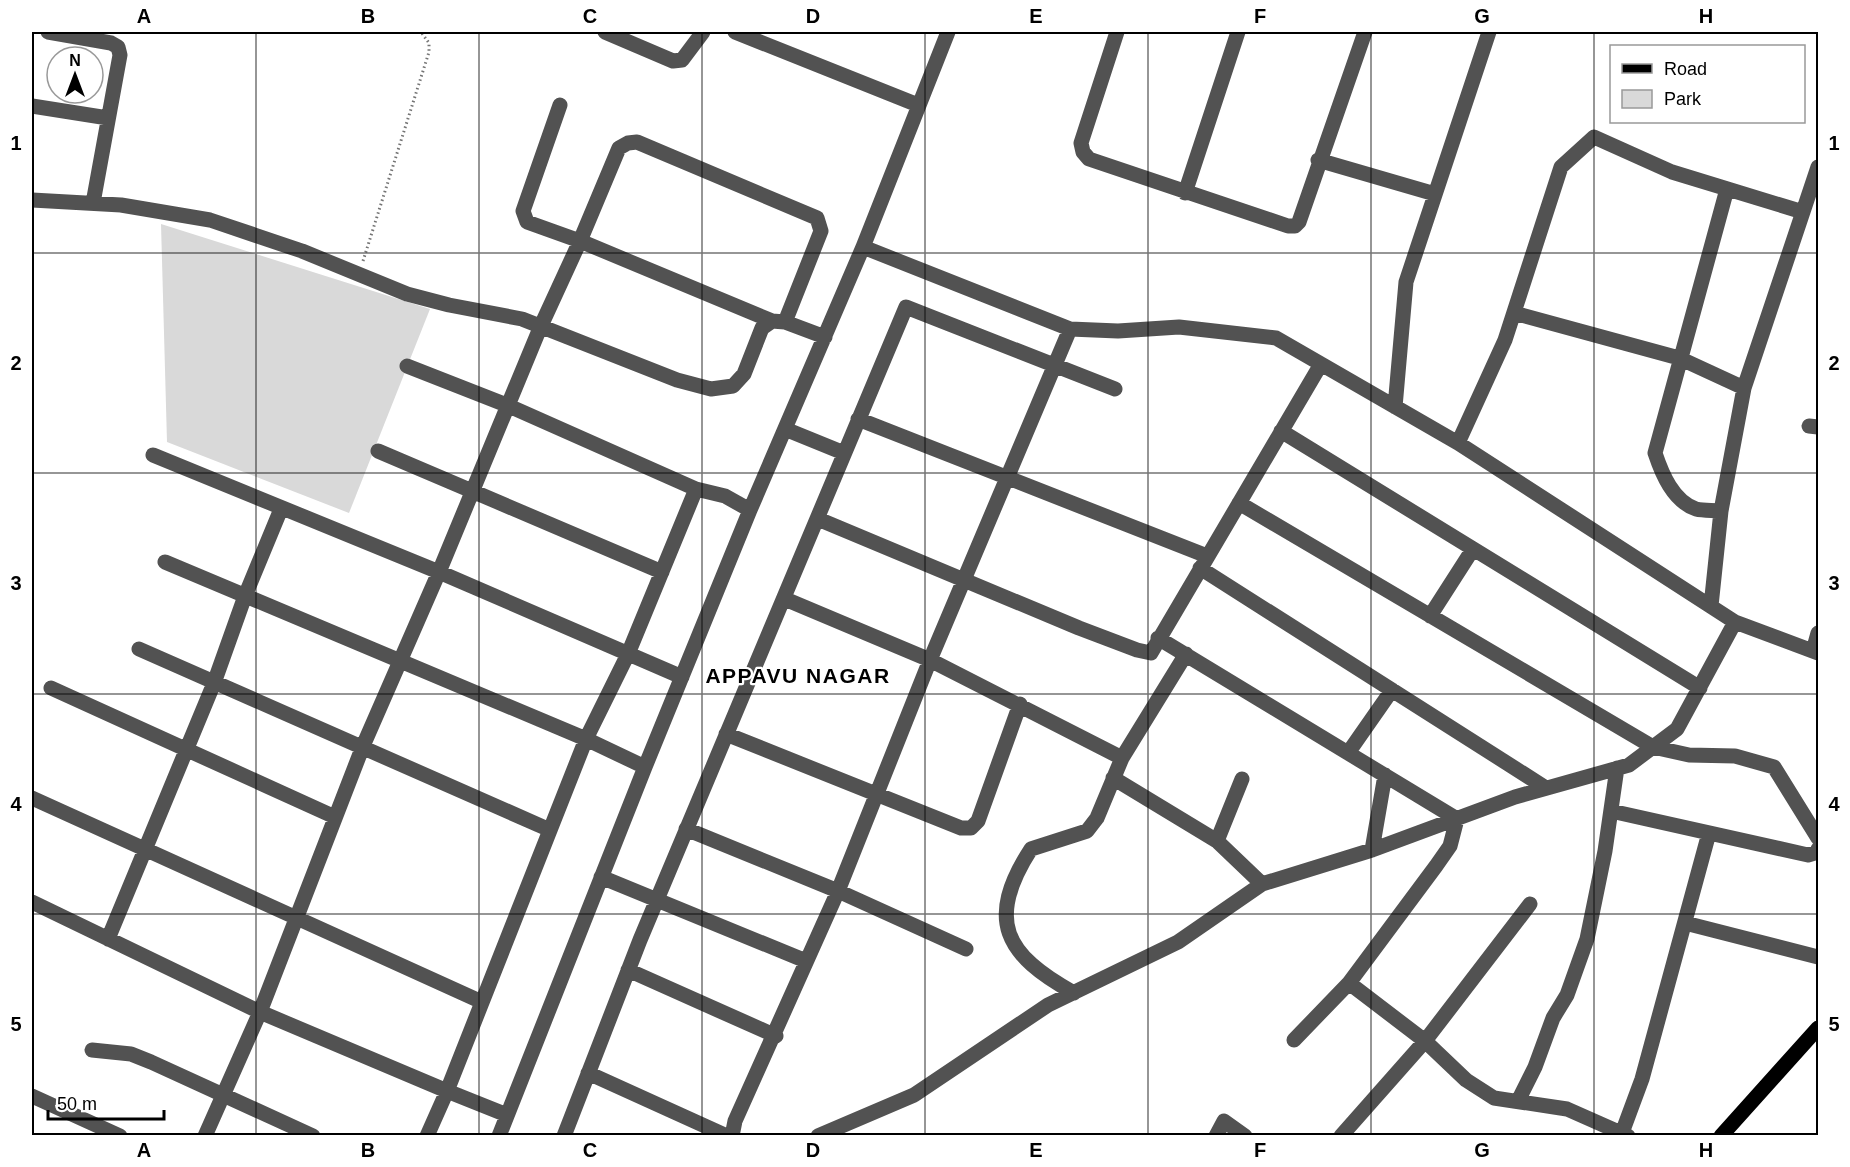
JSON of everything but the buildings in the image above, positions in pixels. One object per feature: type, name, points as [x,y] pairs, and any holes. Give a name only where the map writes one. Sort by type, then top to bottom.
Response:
[{"type":"main road","points":[[1721,1136],[1818,1028]]},
{"type":"street","points":[[48,32],[111,42],[117,47],[120,55],[93,203]]},
{"type":"street","points":[[606,32],[673,62],[682,60],[703,32]]},
{"type":"street","points":[[735,32],[918,105]]},
{"type":"street","points":[[499,1136],[682,677],[750,510],[863,247],[948,32]]},
{"type":"street","points":[[1117,32],[1081,143],[1083,152],[1089,159],[1288,226],[1294,226],[1299,222],[1318,160],[1365,32]]},
{"type":"street","points":[[1185,193],[1238,32]]},
{"type":"street","points":[[1395,406],[1406,282],[1489,32]]},
{"type":"street","points":[[561,105],[523,211],[527,222],[580,240],[779,322],[825,337]]},
{"type":"street","points":[[32,106],[108,118]]},
{"type":"street","points":[[1458,443],[1505,340],[1561,167],[1594,137],[1672,172],[1803,212]]},
{"type":"street","points":[[32,200],[141,208],[210,220],[359,274],[407,294],[449,305],[522,319],[540,328],[677,380],[711,389],[733,386],[744,374],[762,328],[779,322],[821,231],[817,218],[637,142],[628,142],[619,148],[540,328],[439,572],[363,746],[260,1012],[205,1136]]},
{"type":"street","points":[[1318,160],[1435,194]]},
{"type":"street","points":[[1711,606],[1721,511],[1743,388],[1803,212],[1814,194],[1818,167]]},
{"type":"street","points":[[1721,511],[1696,509],[1680,497],[1663,479],[1655,453],[1727,189]]},
{"type":"street","points":[[863,247],[1070,328],[1118,331],[1179,327],[1276,338],[1458,443],[1735,622],[1816,652],[1818,633]]},
{"type":"street","points":[[564,1136],[628,970],[686,829],[785,599],[858,418],[906,307],[1115,389]]},
{"type":"street","points":[[1514,313],[1680,358],[1743,388]]},
{"type":"street","points":[[732,1136],[735,1121],[776,1036],[806,961],[838,891],[930,660],[1070,328]]},
{"type":"street","points":[[818,519],[964,581],[1137,650],[1151,653],[1321,364]]},
{"type":"street","points":[[407,366],[509,406],[696,489],[725,496],[750,510]]},
{"type":"street","points":[[858,418],[1008,477],[1203,562],[1392,690],[1546,788]]},
{"type":"street","points":[[786,429],[844,453]]},
{"type":"street","points":[[1281,431],[1700,688]]},
{"type":"street","points":[[378,451],[662,572]]},
{"type":"street","points":[[153,455],[439,572],[682,677]]},
{"type":"street","points":[[427,1136],[586,739],[628,654],[696,489]]},
{"type":"street","points":[[1239,503],[1653,747],[1689,755],[1735,756],[1774,767],[1817,830]]},
{"type":"street","points":[[108,939],[214,682],[245,596],[281,509]]},
{"type":"street","points":[[1430,616],[1473,549]]},
{"type":"street","points":[[165,562],[586,739],[645,768]]},
{"type":"street","points":[[785,599],[930,660],[1122,758]]},
{"type":"street","points":[[818,1136],[914,1095],[1048,1005],[1178,942],[1262,884],[1372,850],[1546,788],[1629,765],[1677,729],[1735,622]]},
{"type":"street","points":[[1158,638],[1457,819]]},
{"type":"street","points":[[139,649],[550,830]]},
{"type":"street","points":[[1074,993],[1025,962],[1009,939],[1008,912],[1011,885],[1031,849],[1087,831],[1097,818],[1122,758],[1186,654]]},
{"type":"street","points":[[51,688],[335,817]]},
{"type":"street","points":[[1348,753],[1392,690]]},
{"type":"street","points":[[726,734],[961,828],[970,828],[978,821],[1020,704]]},
{"type":"street","points":[[1518,1101],[1535,1067],[1553,1018],[1568,995],[1587,939],[1617,768]]},
{"type":"street","points":[[1372,850],[1385,775]]},
{"type":"street","points":[[1113,778],[1217,841],[1262,884]]},
{"type":"street","points":[[1217,841],[1242,779]]},
{"type":"street","points":[[32,798],[482,1002]]},
{"type":"street","points":[[1611,811],[1808,855],[1818,852],[1818,849]]},
{"type":"street","points":[[1294,1040],[1349,983],[1450,846],[1457,819]]},
{"type":"street","points":[[686,829],[838,891],[966,949]]},
{"type":"street","points":[[1349,983],[1425,1041],[1466,1080],[1494,1098],[1568,1110],[1625,1134],[1709,833]]},
{"type":"street","points":[[601,877],[806,961]]},
{"type":"street","points":[[32,902],[260,1012],[507,1115]]},
{"type":"street","points":[[1341,1136],[1425,1041],[1530,904]]},
{"type":"street","points":[[1685,922],[1818,957]]},
{"type":"street","points":[[628,970],[776,1036]]},
{"type":"street","points":[[92,1050],[131,1054],[313,1136]]},
{"type":"street","points":[[588,1073],[727,1136]]},
{"type":"street","points":[[32,1096],[120,1136]]},
{"type":"street","points":[[1216,1136],[1224,1121],[1245,1136]]},
{"type":"path","points":[[359,274],[429,52],[429,43],[421,32]]},
{"type":"green space","points":[[161,224],[430,309],[349,513],[167,442]]},
{"type":"district","name":"APPAVU NAGAR","points":[[798,675]]}]
